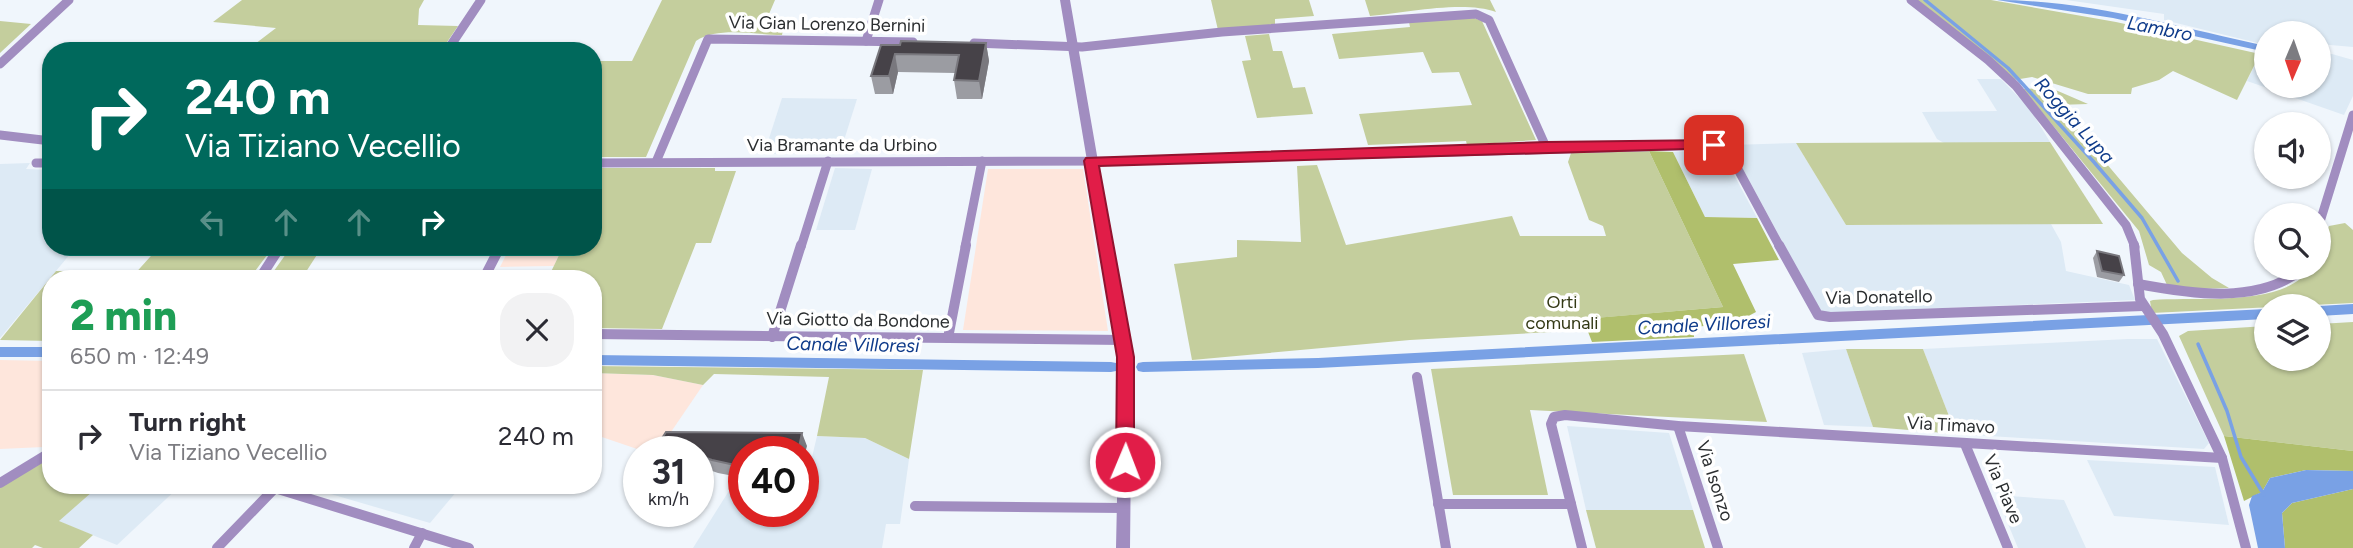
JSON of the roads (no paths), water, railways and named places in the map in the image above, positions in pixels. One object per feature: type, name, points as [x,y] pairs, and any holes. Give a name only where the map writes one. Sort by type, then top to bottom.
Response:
[{"type":"street","points":[[0,65],[69,0]]},
{"type":"street","points":[[453,42],[481,0]]},
{"type":"street","points":[[866,41],[879,0]]},
{"type":"street","points":[[1065,0],[1126,366],[1123,548]]},
{"type":"street","points":[[1911,0],[1988,60],[2016,86],[2126,225],[2134,241],[2138,284],[2146,311],[2160,328],[2222,458],[2246,548]]},
{"type":"street","points":[[958,43],[1072,47],[1222,32],[1476,14],[1489,20],[1546,147]]},
{"type":"street","name":"Via Gian Lorenzo Bernini","points":[[656,162],[708,39],[919,42]]},
{"type":"street","points":[[2326,203],[2353,115]]},
{"type":"street","points":[[0,135],[42,140]]},
{"type":"street","name":"Via Bramante da Urbino","points":[[602,163],[1091,161],[1331,156],[1546,147],[1714,145]]},
{"type":"street","name":"Via Donatello","points":[[1714,145],[1727,149],[1732,157],[1818,315],[1830,317],[2146,311]]},
{"type":"street","points":[[772,337],[828,161]]},
{"type":"street","points":[[948,338],[982,161]]},
{"type":"street","points":[[36,163],[42,163]]},
{"type":"street","points":[[2138,284],[2190,292],[2238,291],[2283,284],[2288,280]]},
{"type":"street","name":"Via Giotto da Bondone","points":[[602,334],[1123,340]]},
{"type":"street","points":[[1417,377],[1446,548]]},
{"type":"street","name":"Via Timavo","points":[[1571,504],[1550,424],[1554,417],[1564,415],[1678,426],[2222,458]]},
{"type":"street","name":"Via Isonzo","points":[[1678,426],[1718,548]]},
{"type":"street","name":"Via Piave","points":[[1965,443],[2008,548]]},
{"type":"street","points":[[0,483],[42,457]]},
{"type":"street","points":[[217,548],[263,494]]},
{"type":"street","points":[[296,494],[469,548]]},
{"type":"street","points":[[1438,504],[1571,504],[1582,548]]},
{"type":"street","points":[[915,506],[1124,508]]},
{"type":"street","points":[[415,548],[422,533]]},
{"type":"water","name":"Lambro","points":[[1997,0],[2065,5],[2133,16],[2254,43],[2254,49],[2113,18]]},
{"type":"water","points":[[2306,470],[2353,471],[2353,489],[2292,503],[2282,513],[2285,548],[2258,548],[2249,505],[2252,496],[2262,492],[2270,478]]},
{"type":"waterway","name":"Roggia Lupa","points":[[1925,0],[2008,68],[2093,161],[2142,218],[2178,281]]},
{"type":"waterway","name":"Canale Villoresi","points":[[2331,310],[2353,309]]},
{"type":"waterway","name":"Canale Villoresi","points":[[1143,367],[1318,363],[2254,315]]},
{"type":"waterway","name":"Roggia Lupa","points":[[2198,344],[2227,411],[2241,457],[2264,495]]},
{"type":"waterway","name":"Canale Villoresi","points":[[0,352],[42,352]]},
{"type":"waterway","name":"Canale Villoresi","points":[[602,360],[1111,367]]},
{"type":"park label","name":"Orti comunali","points":[[1562,312]]}]
